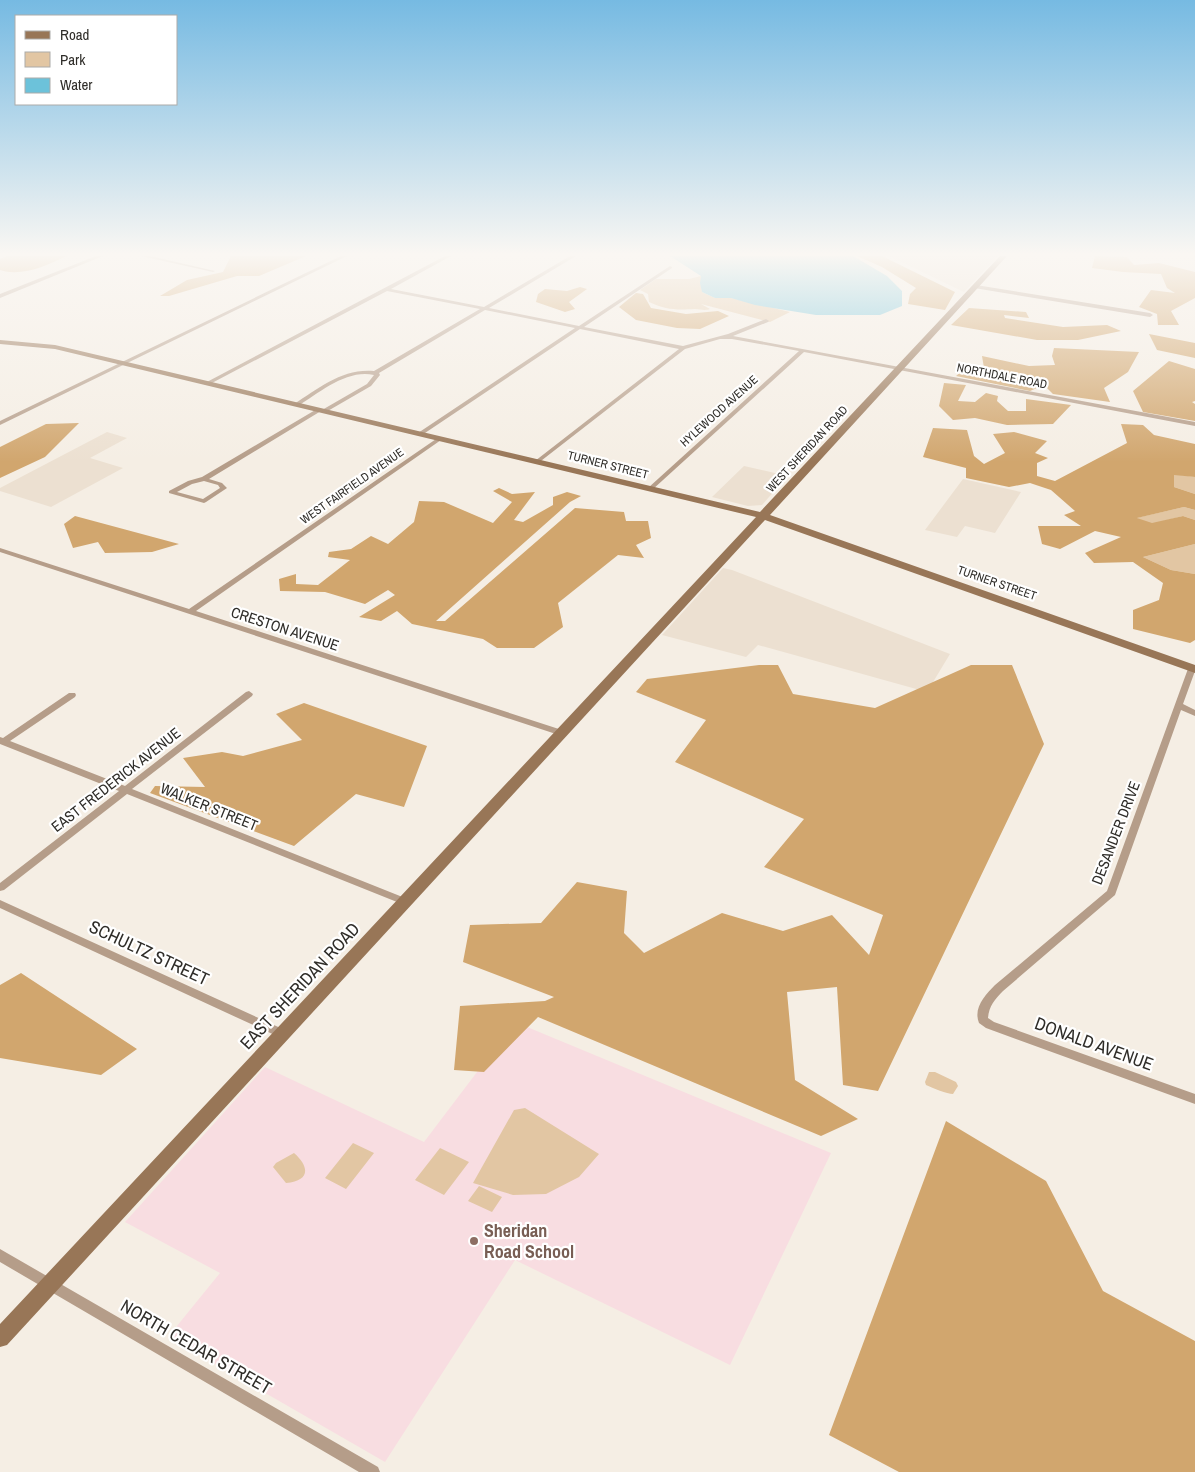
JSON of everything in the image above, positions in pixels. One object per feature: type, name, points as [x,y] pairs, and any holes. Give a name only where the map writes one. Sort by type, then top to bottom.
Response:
[{"type":"street","points":[[0,423],[202,325]]},
{"type":"street","points":[[208,383],[320,325]]},
{"type":"street","points":[[296,404],[348,375],[363,372],[375,373],[457,325]]},
{"type":"street","points":[[563,325],[683,348]]},
{"type":"street","points":[[420,434],[585,325]]},
{"type":"street","points":[[537,462],[683,348],[758,325]]},
{"type":"street","name":"WEST SHERIDAN ROAD","points":[[629,661],[941,325]]},
{"type":"street","name":"NORTHDALE ROAD","points":[[716,338],[741,338],[1195,424]]},
{"type":"street","name":"TURNER STREET","points":[[1,343],[48,345],[763,516],[1193,668]]},
{"type":"street","name":"HYLEWOOD AVENUE","points":[[650,489],[803,350]]},
{"type":"street","points":[[204,479],[220,484],[224,488],[204,502],[171,492],[190,482],[204,479],[368,385],[375,379],[377,375],[375,373]]},
{"type":"street","name":"WEST FAIRFIELD AVENUE","points":[[190,612],[439,439]]},
{"type":"street","name":"CRESTON AVENUE","points":[[0,550],[562,734]]},
{"type":"street","name":"EAST SHERIDAN ROAD","points":[[0,1338],[629,661]]},
{"type":"street","name":"DESANDER DRIVE","points":[[983,1020],[982,1012],[989,999],[999,988],[1112,893],[1178,705],[1193,668]]},
{"type":"street","name":"EAST FREDERICK AVENUE","points":[[0,888],[249,694]]},
{"type":"street","points":[[2,741],[72,695]]},
{"type":"street","points":[[1178,705],[1195,713]]},
{"type":"street","name":"WALKER STREET","points":[[2,741],[406,902]]},
{"type":"street","name":"SCHULTZ STREET","points":[[0,904],[282,1034]]},
{"type":"street","name":"DONALD AVENUE","points":[[983,1020],[990,1025],[1195,1098]]},
{"type":"street","name":"NORTH CEDAR STREET","points":[[0,1255],[373,1472]]},
{"type":"shaded area","points":[[660,325],[710,325],[700,329]]},
{"type":"shaded area","points":[[951,325],[1048,325],[1063,327],[1107,325],[1121,331],[1078,340],[1037,340]]},
{"type":"shaded area","points":[[1149,334],[1195,343],[1195,358],[1157,350]]},
{"type":"shaded area","points":[[1054,348],[1139,352],[1128,372],[1104,388],[1110,402],[1053,394],[1044,385],[1030,391],[956,376],[969,365],[976,373],[1001,379],[984,368],[982,356],[1029,366],[1055,365],[1052,356]]},
{"type":"shaded area","points":[[1169,361],[1195,369],[1195,401],[1192,402],[1195,404],[1195,421],[1143,412],[1133,391]]},
{"type":"shaded area","points":[[944,383],[966,385],[958,401],[975,402],[986,393],[998,396],[997,401],[1008,411],[1026,411],[1026,399],[1071,405],[1053,424],[1007,425],[975,418],[953,420],[939,406]]},
{"type":"shaded area","points":[[79,423],[45,457],[0,478],[0,447],[46,424]]},
{"type":"shaded area","points":[[1121,424],[1143,425],[1154,435],[1195,444],[1195,477],[1174,475],[1174,487],[1195,494],[1195,510],[1184,507],[1137,518],[1152,523],[1183,516],[1195,520],[1195,544],[1143,557],[1171,570],[1195,574],[1195,640],[1190,643],[1133,629],[1133,610],[1159,600],[1163,583],[1133,562],[1094,563],[1085,553],[1121,537],[1095,531],[1060,549],[1042,544],[1038,526],[1081,526],[1064,515],[1075,511],[1051,490],[1030,483],[1009,487],[966,478],[966,468],[923,457],[933,428],[967,430],[974,456],[984,464],[1005,453],[993,434],[1014,432],[1047,441],[1035,453],[1048,458],[1037,463],[1037,476],[1055,481],[1127,443]]},
{"type":"shaded area","points":[[107,432],[127,438],[90,458],[123,468],[51,507],[0,491],[0,488]]},
{"type":"shaded area","points":[[744,466],[779,474],[767,487],[776,489],[762,505],[748,506],[712,497]]},
{"type":"shaded area","points":[[963,479],[1021,492],[995,533],[965,526],[957,537],[925,530]]},
{"type":"shaded area","points":[[499,488],[512,494],[535,492],[514,520],[523,522],[553,505],[553,497],[567,492],[581,496],[570,502],[436,621],[445,621],[575,508],[624,512],[626,521],[648,521],[651,538],[636,545],[644,558],[618,555],[558,603],[563,627],[534,648],[497,648],[483,639],[412,624],[397,611],[381,621],[359,617],[395,595],[388,590],[365,604],[325,592],[280,591],[279,579],[296,574],[296,584],[318,585],[350,560],[328,557],[329,552],[351,549],[371,536],[388,544],[414,522],[419,501],[444,502],[493,523],[512,502],[493,491]]},
{"type":"shaded area","points":[[75,516],[179,544],[152,552],[105,553],[98,542],[73,548],[64,524]]},
{"type":"shaded area","points":[[723,568],[950,654],[927,692],[758,645],[746,657],[662,635]]},
{"type":"shaded area","points":[[759,665],[778,665],[793,694],[875,708],[971,665],[1012,665],[1044,744],[878,1091],[843,1085],[837,987],[787,992],[795,1080],[858,1119],[821,1136],[538,1017],[484,1072],[454,1070],[460,1006],[545,1001],[554,997],[463,962],[470,925],[541,923],[577,882],[627,891],[624,933],[644,953],[722,913],[783,931],[832,915],[869,955],[883,915],[764,867],[804,819],[675,762],[706,720],[636,692],[647,679]]},
{"type":"shaded area","points":[[304,703],[427,746],[404,807],[356,794],[294,846],[150,793],[155,786],[205,787],[183,758],[222,752],[243,756],[302,740],[276,714]]},
{"type":"shaded area","points":[[21,973],[137,1049],[101,1075],[0,1058],[0,985]]},
{"type":"shaded area","name":"Sheridan Road School","points":[[515,1022],[831,1153],[730,1365],[515,1260],[385,1462],[168,1337],[220,1273],[125,1222],[265,1067],[424,1142]]},
{"type":"shaded area","points":[[946,1121],[1046,1181],[1103,1291],[1195,1341],[1195,1472],[899,1472],[829,1435]]},
{"type":"green space","points":[[1174,474],[1195,477],[1195,494],[1174,487]]},
{"type":"green space","points":[[1184,507],[1195,510],[1195,520],[1183,516],[1152,524],[1136,518]]},
{"type":"green space","points":[[1195,544],[1195,574],[1171,570],[1143,557]]},
{"type":"green space","points":[[929,1072],[935,1072],[956,1082],[958,1086],[953,1094],[926,1085],[925,1082]]},
{"type":"green space","points":[[525,1108],[599,1154],[579,1177],[546,1194],[513,1195],[473,1183],[514,1110]]},
{"type":"green space","points":[[353,1143],[374,1153],[346,1189],[325,1178]]},
{"type":"green space","points":[[440,1148],[469,1162],[444,1195],[415,1180]]},
{"type":"green space","points":[[294,1153],[303,1163],[305,1172],[300,1179],[286,1183],[273,1167],[276,1163]]},
{"type":"green space","points":[[479,1186],[502,1197],[492,1212],[468,1201]]},
{"type":"place","name":"Sheridan Road School","points":[[474,1241]]}]
